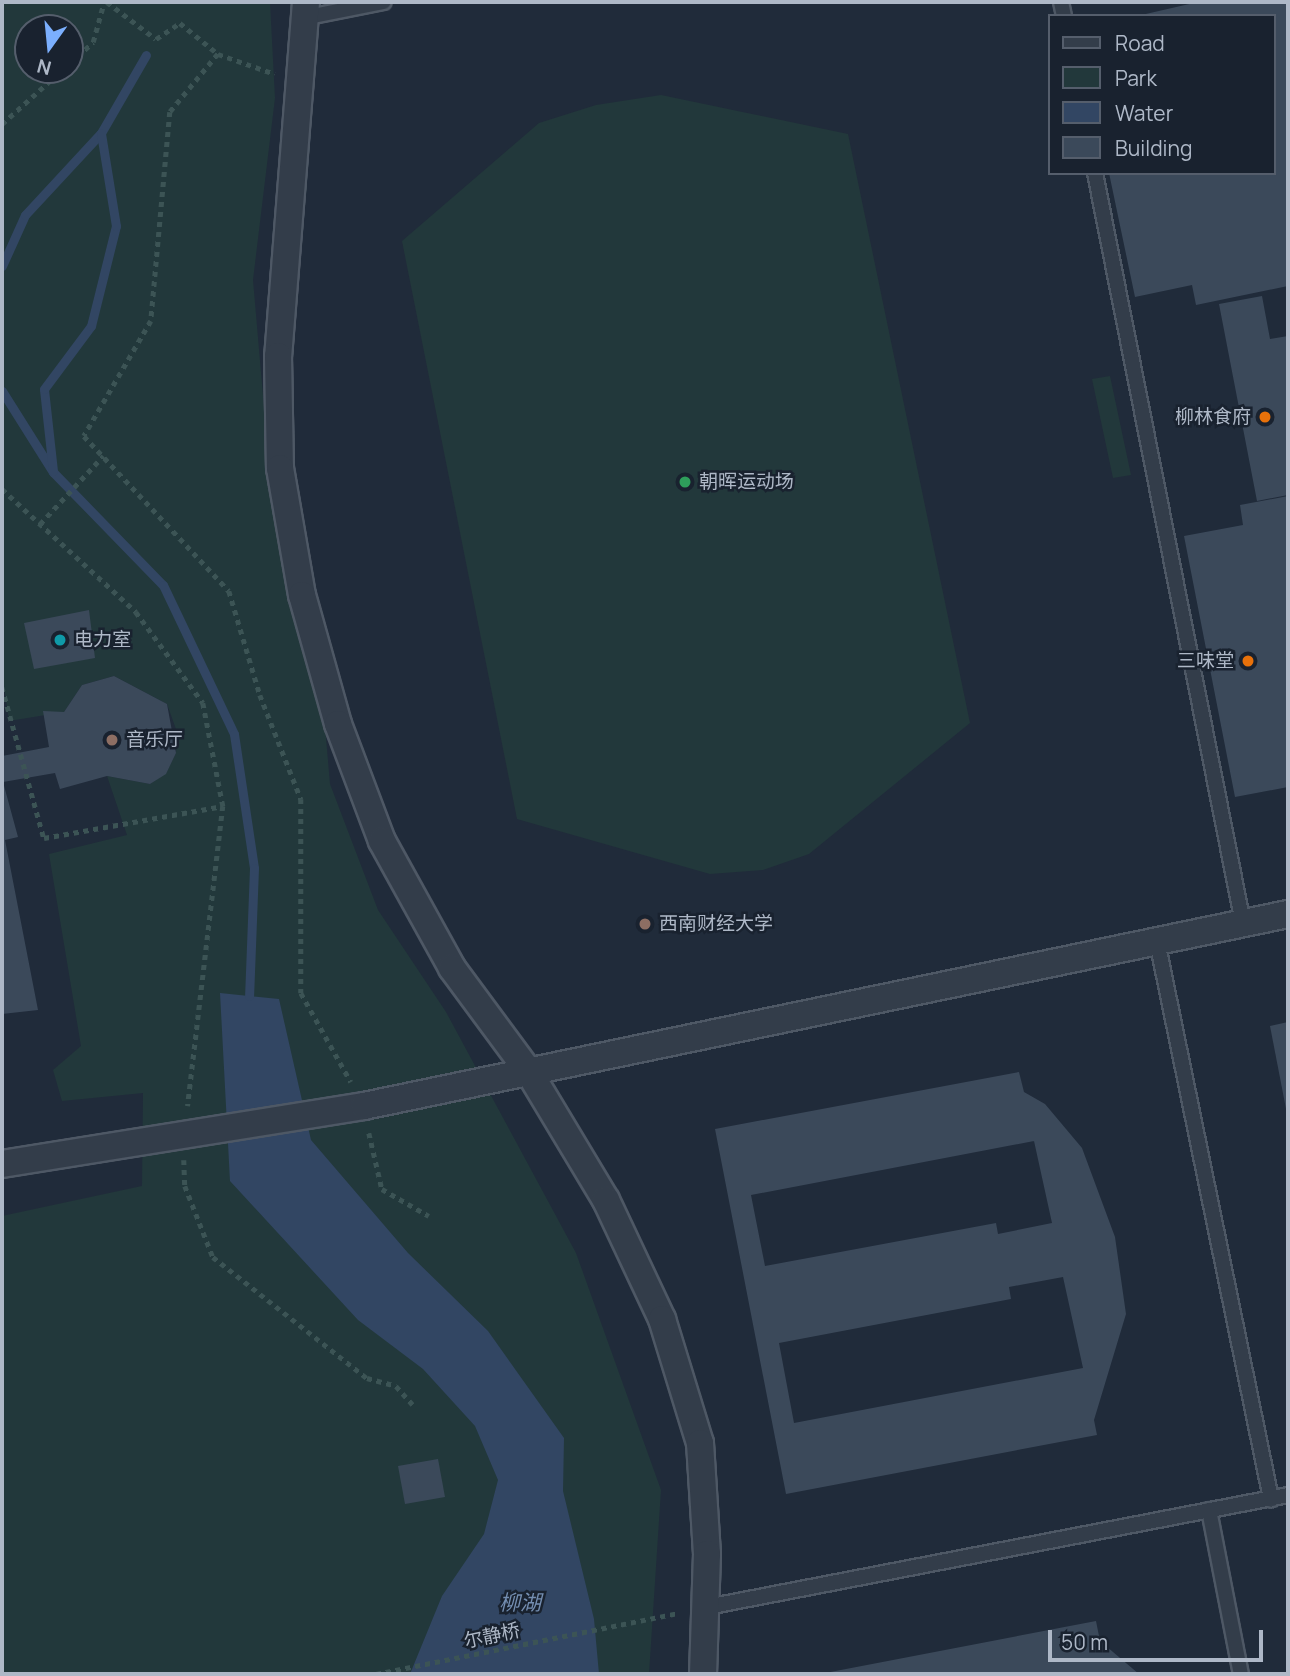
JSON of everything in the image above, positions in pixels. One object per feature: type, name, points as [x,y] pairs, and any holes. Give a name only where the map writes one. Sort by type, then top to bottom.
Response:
[{"type":"street","points":[[307,9],[278,356],[280,468],[302,595],[338,724],[382,841],[452,968],[529,1072],[606,1200],[662,1319],[700,1443],[707,1607],[703,1674]]},
{"type":"street","points":[[2,1164],[364,1107],[1288,914]]},
{"type":"lane","points":[[307,9],[384,2]]},
{"type":"lane","points":[[1095,175],[1243,923]]},
{"type":"lane","points":[[1157,942],[1271,1499]]},
{"type":"lane","points":[[707,1607],[1288,1495]]},
{"type":"lane","points":[[1209,1510],[1241,1674]]},
{"type":"path","points":[[84,50],[93,42],[106,2],[156,39],[180,23],[218,54],[302,83]]},
{"type":"path","points":[[218,54],[170,112],[151,321],[84,436],[229,591],[260,695],[301,799],[301,993],[364,1107],[382,1189],[429,1216]]},
{"type":"path","points":[[2,124],[46,84]]},
{"type":"path","points":[[40,524],[103,456]]},
{"type":"path","points":[[2,489],[136,612],[203,703],[223,806],[183,1137],[185,1186],[213,1257],[367,1378],[396,1385],[413,1405]]},
{"type":"path","points":[[2,687],[44,838],[223,806]]},
{"type":"path","name":"尔静桥","points":[[376,1674],[707,1607]]},
{"type":"green space","points":[[2,2],[270,2],[275,98],[253,280],[274,523],[319,657],[330,784],[378,910],[446,1012],[576,1253],[661,1490],[649,1674],[2,1674],[2,1216],[142,1186],[143,1093],[62,1101],[53,1070],[81,1046],[49,854],[127,835],[107,776],[150,784],[166,773],[176,753],[177,732],[167,704],[114,676],[82,685],[64,712],[9,721],[2,673]]},
{"type":"green space","name":"朝晖运动场","points":[[661,95],[848,134],[970,723],[809,854],[763,870],[710,874],[517,819],[402,241],[539,123],[596,105]]},
{"type":"green space","points":[[1110,376],[1131,475],[1113,478],[1092,379]]},
{"type":"water","name":"柳湖","points":[[220,993],[279,999],[311,1140],[408,1253],[488,1331],[564,1438],[563,1491],[594,1619],[599,1674],[410,1674],[442,1596],[484,1534],[498,1480],[475,1426],[423,1369],[358,1320],[230,1181]]},
{"type":"building","points":[[1198,2],[1288,2],[1288,286],[1196,305],[1192,285],[1135,297],[1109,175],[1276,175],[1276,14],[1146,14]]},
{"type":"building","name":"柳林食府","points":[[1262,296],[1270,339],[1288,336],[1288,495],[1257,501],[1219,304]]},
{"type":"building","name":"三味堂","points":[[1288,496],[1288,787],[1235,797],[1184,536],[1243,525],[1240,505]]},
{"type":"building","name":"电力室","points":[[89,610],[95,658],[34,669],[24,623]]},
{"type":"building","name":"音乐厅","points":[[114,676],[167,704],[176,753],[166,774],[150,784],[107,776],[60,789],[55,773],[3,782],[18,837],[5,840],[38,1010],[2,1014],[2,756],[49,747],[43,711],[64,712],[82,685]]},
{"type":"building","points":[[1288,1022],[1288,1114],[1287,1114],[1270,1026]]},
{"type":"building","points":[[1019,1072],[1024,1092],[1045,1104],[1082,1148],[1115,1237],[1126,1314],[1094,1420],[1097,1435],[786,1494],[715,1129]],"holes":[[[1034,1141],[1052,1223],[998,1234],[996,1223],[765,1266],[751,1195]],[[1063,1277],[1083,1368],[794,1423],[779,1343],[1011,1299],[1009,1287]]]},
{"type":"building","points":[[438,1459],[445,1497],[405,1504],[398,1466]]},
{"type":"building","points":[[1096,1621],[1100,1641],[1139,1674],[820,1674]]},
{"type":"waterway","points":[[2,266],[25,215],[101,133],[146,55]]},
{"type":"waterway","points":[[53,471],[44,389],[91,326],[116,226],[101,133]]},
{"type":"waterway","points":[[2,391],[53,472],[163,585],[234,734],[254,868],[249,996]]},
{"type":"place","name":"柳林食府","points":[[1265,417]]},
{"type":"place","name":"朝晖运动场","points":[[685,482]]},
{"type":"place","name":"电力室","points":[[60,640]]},
{"type":"place","name":"三味堂","points":[[1248,661]]},
{"type":"place","name":"音乐厅","points":[[112,740]]},
{"type":"place","name":"西南财经大学","points":[[645,924]]}]
